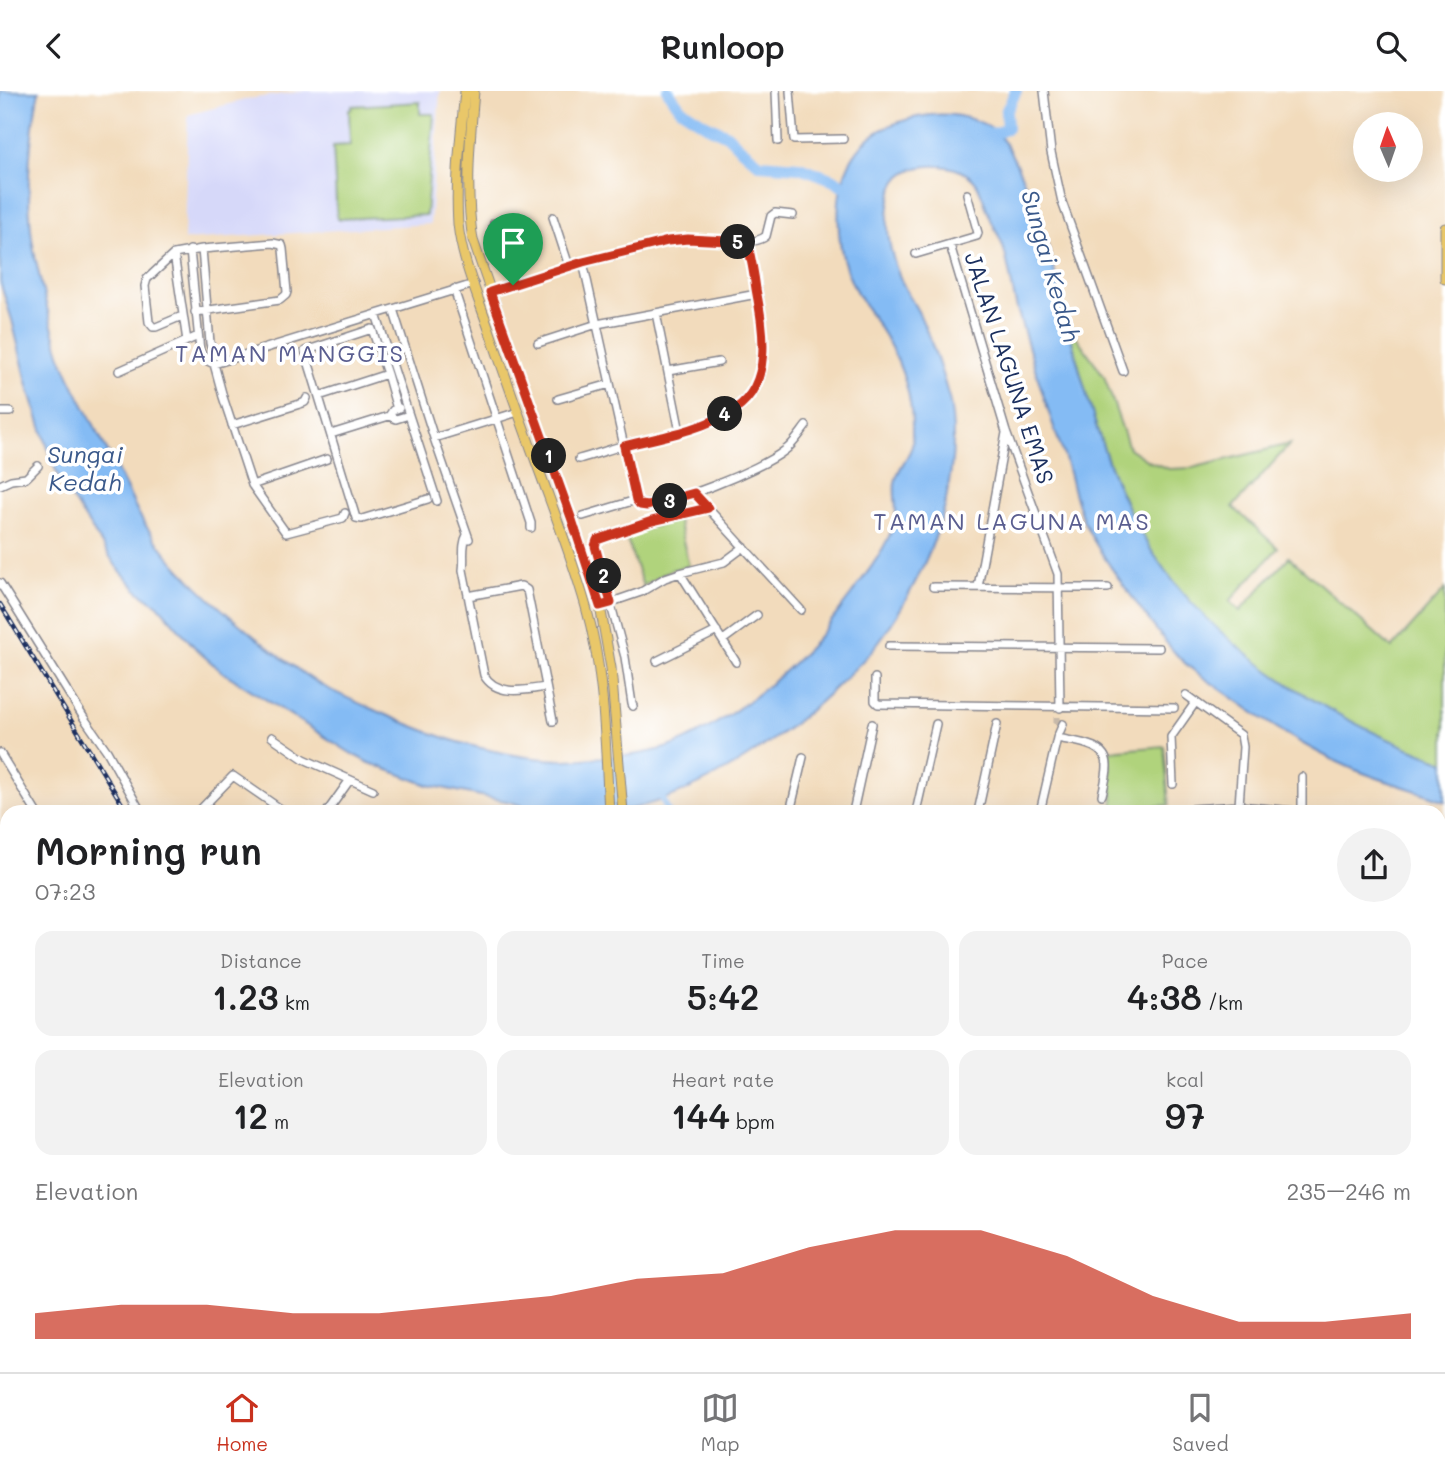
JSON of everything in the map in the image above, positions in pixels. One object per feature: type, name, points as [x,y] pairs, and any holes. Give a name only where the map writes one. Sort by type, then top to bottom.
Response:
[{"type":"main road","points":[[465,91],[458,222],[465,258],[586,605],[599,666],[609,805]]},
{"type":"main road","points":[[474,91],[469,173],[470,223],[476,253],[600,606],[615,707],[622,805]]},
{"type":"main road","points":[[1445,228],[1445,279]]},
{"type":"main road","points":[[559,524],[572,520]]},
{"type":"street","points":[[776,91],[778,141]]},
{"type":"street","points":[[790,91],[794,140],[842,139]]},
{"type":"street","points":[[1044,91],[1051,152],[1062,201],[1123,370]]},
{"type":"street","points":[[916,254],[978,235],[967,194]]},
{"type":"street","points":[[490,292],[583,262],[677,240],[760,241],[766,236],[771,216],[775,213],[793,215]]},
{"type":"street","points":[[553,217],[569,266]]},
{"type":"street","points":[[494,223],[513,285]]},
{"type":"street","points":[[579,459],[702,425],[746,400],[760,374],[763,344],[763,329],[747,242]]},
{"type":"street","points":[[183,316],[156,327],[149,322],[145,286],[147,279],[174,254],[190,250],[278,243],[284,249],[287,292],[280,300],[195,312]]},
{"type":"street","name":"JALAN LAGUNA EMAS","points":[[950,244],[1006,432],[1058,574],[1060,715],[1042,805]]},
{"type":"street","points":[[202,249],[212,351],[224,361]]},
{"type":"street","points":[[190,250],[201,354],[214,364],[474,284]]},
{"type":"street","points":[[174,254],[187,341]]},
{"type":"street","points":[[583,262],[636,500],[640,505],[647,506],[694,493],[768,462],[791,445],[806,426]]},
{"type":"street","points":[[454,289],[531,529]]},
{"type":"street","points":[[538,343],[597,324],[757,294]]},
{"type":"street","points":[[393,309],[468,537],[464,541],[463,570],[484,675],[493,686],[513,691],[546,687]]},
{"type":"street","points":[[656,313],[680,432]]},
{"type":"street","points":[[376,314],[437,501]]},
{"type":"street","points":[[397,409],[372,329],[305,351],[356,518],[359,520],[428,499]]},
{"type":"street","points":[[119,371],[198,336]]},
{"type":"street","points":[[668,371],[719,362]]},
{"type":"street","points":[[214,364],[252,485],[286,533],[343,518],[345,513]]},
{"type":"street","points":[[319,396],[387,374]]},
{"type":"street","points":[[558,399],[610,384]]},
{"type":"street","points":[[232,425],[306,402],[307,398]]},
{"type":"street","points":[[331,434],[389,416],[393,410],[406,406]]},
{"type":"street","points":[[0,412],[10,412]]},
{"type":"street","points":[[434,438],[519,412]]},
{"type":"street","points":[[389,416],[396,419],[409,415]]},
{"type":"street","points":[[978,587],[1006,432]]},
{"type":"street","points":[[252,485],[327,460]]},
{"type":"street","points":[[0,485],[26,478],[38,466]]},
{"type":"street","points":[[694,493],[801,610]]},
{"type":"street","points":[[583,516],[636,500]]},
{"type":"street","points":[[633,706],[625,657],[596,542],[598,539],[652,521],[708,508]]},
{"type":"street","points":[[600,606],[641,592],[665,578],[724,562],[744,547]]},
{"type":"street","points":[[680,573],[736,661]]},
{"type":"street","points":[[0,583],[107,751],[137,805]]},
{"type":"street","points":[[468,596],[521,586],[527,590],[553,721]]},
{"type":"street","points":[[933,587],[1108,587]]},
{"type":"street","points":[[723,640],[757,615]]},
{"type":"street","points":[[657,661],[717,631]]},
{"type":"street","points":[[889,646],[1159,648]]},
{"type":"street","points":[[875,678],[875,701],[878,704],[1060,715],[1174,708]]},
{"type":"street","points":[[1186,695],[1241,735],[1244,747],[1238,805]]},
{"type":"street","points":[[1173,784],[1171,737],[1195,703]]},
{"type":"street","points":[[854,805],[872,723]]},
{"type":"street","points":[[918,805],[936,724]]},
{"type":"street","points":[[979,805],[996,724]]},
{"type":"street","points":[[272,737],[304,759],[373,790]]},
{"type":"street","points":[[1057,738],[1088,745],[1105,755],[1107,769],[1102,795]]},
{"type":"street","points":[[0,753],[32,805]]},
{"type":"street","points":[[792,805],[803,757]]},
{"type":"street","points":[[205,805],[233,776],[275,805]]},
{"type":"street","points":[[1302,777],[1303,805]]},
{"type":"street","points":[[332,805],[349,781]]},
{"type":"shaded area","points":[[305,91],[440,91],[430,224],[184,240],[188,115],[248,99]]},
{"type":"green space","points":[[420,102],[420,114],[434,114],[426,215],[337,219],[333,146],[350,145],[349,110],[352,106]]},
{"type":"green space","points":[[1068,325],[1104,376],[1129,448],[1148,461],[1169,469],[1192,468],[1290,444],[1233,507],[1278,548],[1230,601],[1240,611],[1289,557],[1392,648],[1445,589],[1445,762],[1359,725],[1316,702],[1236,646],[1201,613],[1170,577],[1144,539],[1131,514],[1108,461],[1090,408]]},
{"type":"green space","points":[[678,520],[689,566],[670,570],[643,586],[625,534]]},
{"type":"green space","points":[[1164,746],[1169,805],[1114,805],[1109,751]]},
{"type":"water","name":"Sungai Kedah","points":[[0,91],[39,91],[33,125],[29,195],[35,255],[53,330],[70,379],[144,523],[169,556],[197,587],[244,628],[316,682],[353,701],[449,739],[505,753],[553,760],[627,756],[686,740],[735,711],[766,687],[808,649],[869,570],[886,543],[896,514],[895,483],[912,446],[912,420],[909,396],[898,362],[883,333],[863,304],[844,261],[838,221],[842,183],[856,152],[868,139],[887,127],[923,116],[948,115],[974,120],[997,133],[1014,159],[1027,187],[1048,245],[1104,450],[1125,503],[1164,569],[1191,602],[1221,632],[1254,660],[1290,685],[1366,729],[1445,762],[1445,801],[1362,773],[1302,743],[1200,675],[1181,660],[1164,640],[1108,563],[1083,519],[1018,312],[1003,246],[976,183],[961,171],[929,166],[909,171],[901,176],[894,187],[888,213],[894,262],[926,329],[949,398],[952,416],[953,452],[945,506],[926,560],[898,613],[877,644],[824,698],[747,757],[689,789],[646,805],[520,805],[428,785],[352,754],[221,671],[198,651],[158,605],[139,592],[116,566],[61,482],[28,386],[0,282]]},
{"type":"waterway","points":[[668,91],[681,109],[727,135],[760,164],[799,167],[834,180],[854,193]]},
{"type":"waterway","points":[[982,136],[1007,128],[1006,112],[1016,91]]},
{"type":"waterway","points":[[660,793],[665,805]]},
{"type":"tunnel","points":[[1057,716],[1057,724]]},
{"type":"railway","points":[[0,604],[123,805]]},
{"type":"district","name":"TAMAN MANGGIS","points":[[290,354]]},
{"type":"district","name":"TAMAN LAGUNA MAS","points":[[1012,522]]},
{"type":"route","points":[[677,240],[747,242],[763,329],[762,362],[756,385],[746,400],[736,408],[702,425],[624,446],[636,500],[640,505],[647,506],[694,493],[708,508],[652,521],[598,539],[595,546],[611,603],[600,606],[490,292],[513,285],[583,262],[677,240]]}]
